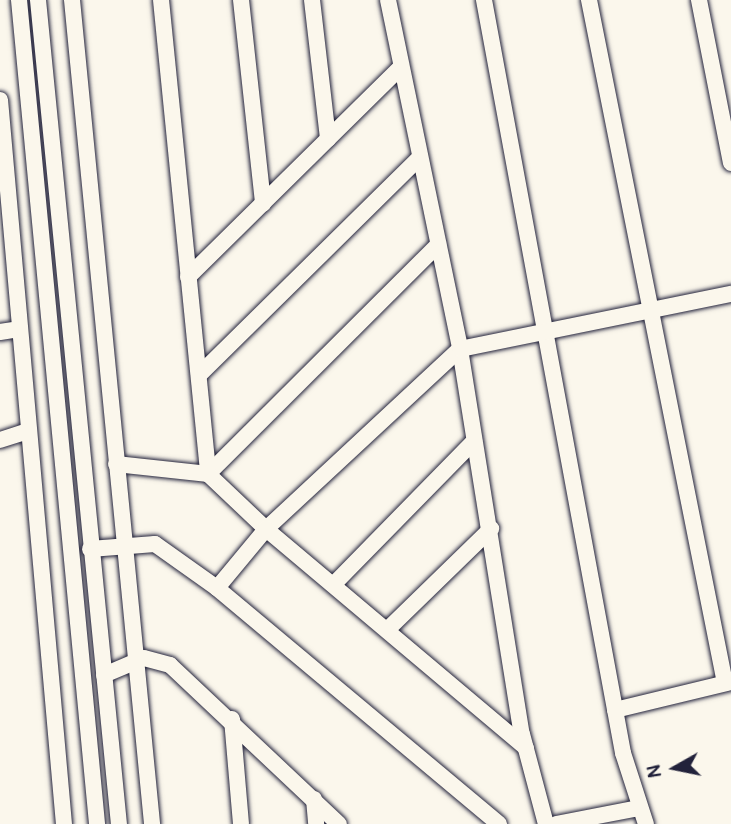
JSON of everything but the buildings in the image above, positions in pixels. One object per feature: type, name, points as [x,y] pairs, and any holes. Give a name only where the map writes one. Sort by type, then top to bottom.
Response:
[{"type":"street","points":[[19,0],[97,824]]},
{"type":"street","points":[[38,0],[119,824]]},
{"type":"street","points":[[72,0],[134,662],[152,824]]},
{"type":"street","points":[[161,0],[208,474]]},
{"type":"street","points":[[241,0],[263,204]]},
{"type":"street","points":[[312,0],[328,139]]},
{"type":"street","points":[[388,0],[460,349],[526,748],[546,824]]},
{"type":"street","points":[[484,0],[548,331],[615,710],[643,816],[556,824]]},
{"type":"street","points":[[589,0],[728,683],[615,710]]},
{"type":"street","points":[[699,0],[731,163]]},
{"type":"street","points":[[188,277],[401,67]]},
{"type":"street","points":[[0,100],[6,226],[19,329],[64,824]]},
{"type":"street","points":[[199,375],[420,157]]},
{"type":"street","points":[[208,474],[439,245]]},
{"type":"street","points":[[217,588],[266,529],[460,349],[731,294]]},
{"type":"street","points":[[0,332],[19,329]]},
{"type":"street","points":[[0,440],[28,431]]},
{"type":"street","points":[[335,583],[474,441]]},
{"type":"street","points":[[116,464],[208,474],[266,529],[335,583],[526,748]]},
{"type":"street","points":[[388,629],[491,529]]},
{"type":"street","points":[[90,549],[155,544],[217,588],[499,824]]},
{"type":"street","points":[[104,675],[144,658],[170,665],[232,719],[339,824]]},
{"type":"street","points":[[232,719],[241,824]]},
{"type":"street","points":[[314,799],[316,824]]}]
